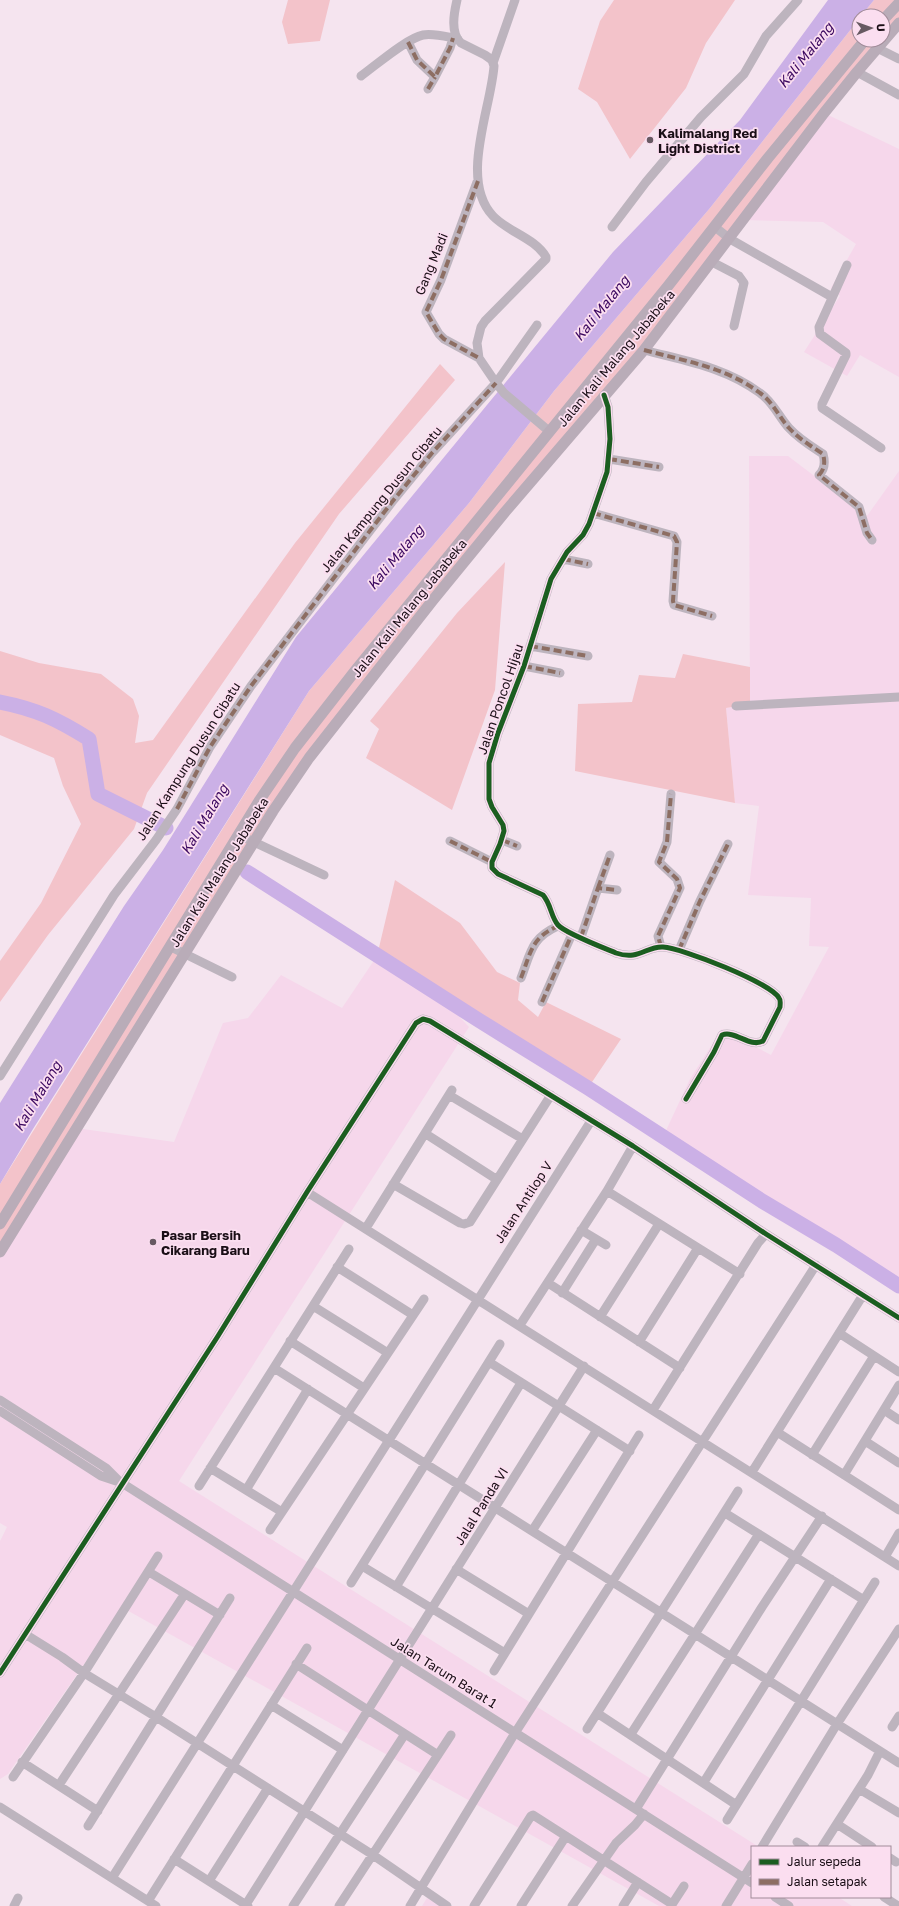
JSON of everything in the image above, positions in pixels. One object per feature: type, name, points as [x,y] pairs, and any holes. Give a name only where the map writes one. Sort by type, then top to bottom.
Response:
[{"type":"main road","points":[[891,12],[899,3]]},
{"type":"main road","name":"Jalan Kali Malang Jababeka","points":[[891,32],[899,23]]},
{"type":"main road","name":"Jalan Kali Malang Jababeka","points":[[0,1224],[237,839],[295,748],[420,591],[546,428],[714,227],[859,48]]},
{"type":"main road","name":"Jalan Kali Malang Jababeka","points":[[0,1252],[251,845],[309,758],[488,531],[644,350],[877,48]]},
{"type":"main road","points":[[420,591],[433,600]]},
{"type":"street","points":[[428,89],[455,39],[454,28],[457,0]]},
{"type":"street","points":[[515,0],[493,63],[477,171],[478,181],[484,203],[492,215],[502,225],[536,247],[546,258],[494,311],[481,327],[477,343],[480,358],[504,393],[546,428]]},
{"type":"street","points":[[612,227],[646,182],[701,117],[744,74],[766,36],[798,0]]},
{"type":"street","points":[[361,76],[408,42],[420,36],[429,34],[455,39],[485,55],[493,63]]},
{"type":"street","points":[[408,42],[417,60],[435,77]]},
{"type":"street","points":[[877,48],[899,59]]},
{"type":"street","points":[[857,72],[899,95]]},
{"type":"street","name":"Gang Madi","points":[[478,181],[441,280],[426,312],[439,334],[444,339],[480,358]]},
{"type":"street","points":[[714,227],[730,239],[832,297]]},
{"type":"street","points":[[712,262],[739,276],[744,282],[734,326]]},
{"type":"street","points":[[847,264],[818,332],[846,353],[846,356],[822,404],[822,408],[881,448]]},
{"type":"street","name":"Jalan Kampung Dusun Cibatu","points":[[0,1076],[114,895],[156,840],[177,809],[210,747],[251,686],[392,502],[432,452],[496,382],[537,326]]},
{"type":"street","points":[[644,350],[729,373],[761,393],[770,402],[790,429],[801,439],[823,454],[825,462],[822,472],[819,475],[859,507],[867,533],[872,540]]},
{"type":"street","name":"Jalan Poncol Hijau","points":[[502,840],[504,831],[503,826],[489,799],[489,763],[498,733],[524,666],[551,579],[563,559],[583,536],[593,513],[607,472],[609,459],[608,407],[604,395]]},
{"type":"street","points":[[609,459],[659,467]]},
{"type":"street","points":[[593,513],[674,536],[677,542],[672,600],[674,605],[712,616]]},
{"type":"street","points":[[563,559],[588,564]]},
{"type":"street","points":[[530,646],[588,656]]},
{"type":"street","points":[[524,666],[560,673]]},
{"type":"street","points":[[736,706],[899,697]]},
{"type":"street","points":[[661,947],[658,936],[680,888],[677,879],[659,862],[667,842],[671,794]]},
{"type":"street","points":[[237,839],[324,876]]},
{"type":"street","points":[[517,846],[502,840],[492,862],[492,868],[498,874],[543,895],[547,900],[558,926],[617,953],[636,955],[661,947],[679,950],[723,966],[766,988],[780,998],[780,1007],[763,1041],[755,1042],[725,1033],[722,1034],[714,1052],[686,1099]]},
{"type":"street","points":[[450,841],[492,862]]},
{"type":"street","points":[[679,950],[700,901],[728,844]]},
{"type":"street","points":[[542,1002],[577,935],[598,888],[610,855]]},
{"type":"street","points":[[598,888],[617,890]]},
{"type":"street","points":[[521,978],[533,946],[538,938],[545,932],[558,926]]},
{"type":"street","points":[[171,947],[232,977]]},
{"type":"street","points":[[0,1673],[218,1336],[307,1192],[416,1022],[420,1020],[430,1021],[551,1094],[766,1234],[899,1318]]},
{"type":"street","points":[[366,1228],[451,1092],[521,1138]]},
{"type":"street","points":[[393,1184],[464,1224],[470,1222],[521,1138],[551,1094]]},
{"type":"street","name":"Jalan Antilop V","points":[[112,1878],[477,1298],[591,1121]]},
{"type":"street","points":[[426,1134],[496,1180]]},
{"type":"street","points":[[520,1325],[607,1191],[633,1146]]},
{"type":"street","points":[[607,1191],[740,1274]]},
{"type":"street","points":[[307,1192],[520,1325],[701,1442],[752,1472],[899,1566]]},
{"type":"street","points":[[600,1318],[659,1224]]},
{"type":"street","points":[[581,1230],[606,1245]]},
{"type":"street","points":[[653,1410],[758,1244],[766,1234]]},
{"type":"street","points":[[562,1293],[596,1239]]},
{"type":"street","points":[[639,1342],[698,1248]]},
{"type":"street","points":[[199,1486],[349,1249]]},
{"type":"street","points":[[410,1906],[515,1733],[816,1265]]},
{"type":"street","points":[[337,1267],[413,1315]]},
{"type":"street","points":[[548,1283],[600,1318],[680,1368]]},
{"type":"street","points":[[752,1472],[863,1295]]},
{"type":"street","points":[[270,1530],[424,1299]]},
{"type":"street","points":[[313,1306],[388,1353]]},
{"type":"street","points":[[839,1334],[899,1372]]},
{"type":"street","points":[[290,1341],[364,1388]]},
{"type":"street","points":[[352,1583],[500,1344]]},
{"type":"street","points":[[812,1455],[874,1356]]},
{"type":"street","points":[[489,1362],[630,1451]]},
{"type":"street","name":"Jalal Panda VI","points":[[246,1906],[304,1811],[584,1366]]},
{"type":"street","points":[[274,1368],[899,1763]]},
{"type":"street","points":[[396,1587],[521,1382]]},
{"type":"street","points":[[844,1475],[899,1385]]},
{"type":"street","points":[[246,1490],[308,1389]]},
{"type":"street","name":"Jalan Tarum Barat 1","points":[[0,1400],[106,1468],[122,1484]]},
{"type":"street","points":[[884,1410],[899,1420]]},
{"type":"street","name":"Jalan Tarum Barat 1","points":[[0,1411],[101,1476],[122,1484],[751,1882]]},
{"type":"street","points":[[532,1531],[596,1430]]},
{"type":"street","points":[[777,1432],[899,1510]]},
{"type":"street","points":[[494,1671],[639,1435]]},
{"type":"street","points":[[865,1441],[899,1463]]},
{"type":"street","points":[[210,1468],[282,1512]]},
{"type":"street","points":[[587,1729],[738,1491]]},
{"type":"street","points":[[725,1512],[864,1600]]},
{"type":"street","points":[[572,1906],[616,1843],[635,1825],[640,1812],[668,1759],[732,1658],[762,1607],[822,1516]]},
{"type":"street","points":[[885,1556],[899,1533]]},
{"type":"street","points":[[631,1734],[759,1534]]},
{"type":"street","points":[[13,1777],[84,1673],[158,1556]]},
{"type":"street","points":[[362,1566],[505,1653]]},
{"type":"street","points":[[456,1569],[529,1614]]},
{"type":"street","points":[[149,1572],[220,1616]]},
{"type":"street","points":[[704,1782],[831,1579]]},
{"type":"street","points":[[727,1820],[735,1804],[875,1582]]},
{"type":"street","points":[[59,1785],[184,1595]]},
{"type":"street","points":[[88,1826],[230,1598]]},
{"type":"street","points":[[763,1846],[837,1724],[899,1629]]},
{"type":"street","points":[[25,1634],[62,1657],[84,1673],[120,1694],[373,1855],[447,1906]]},
{"type":"street","points":[[148,1901],[307,1648]]},
{"type":"street","points":[[296,1664],[438,1755]]},
{"type":"street","points":[[271,1705],[343,1750]]},
{"type":"street","points":[[597,1713],[704,1782],[735,1804]]},
{"type":"street","points":[[892,1727],[899,1716]]},
{"type":"street","points":[[293,1906],[405,1734]]},
{"type":"street","points":[[339,1906],[451,1735]]},
{"type":"street","points":[[823,1846],[859,1789],[880,1751]]},
{"type":"street","points":[[22,1762],[98,1811]]},
{"type":"street","points":[[209,1881],[268,1788]]},
{"type":"street","points":[[859,1789],[899,1813]]},
{"type":"street","points":[[0,1807],[156,1906]]},
{"type":"street","points":[[474,1906],[531,1816],[535,1816],[672,1905],[684,1886]]},
{"type":"street","points":[[837,1824],[870,1846]]},
{"type":"street","points":[[520,1906],[566,1836]]},
{"type":"street","points":[[174,1859],[246,1906]]},
{"type":"street","points":[[726,1906],[751,1866]]},
{"type":"street","points":[[623,1906],[638,1882]]},
{"type":"street","points":[[776,1898],[789,1906]]},
{"type":"street","points":[[886,1898],[898,1906]]},
{"type":"shaded area","points":[[288,0],[330,0],[320,41],[288,44],[282,22]]},
{"type":"shaded area","points":[[614,0],[735,0],[706,43],[686,88],[630,159],[597,102],[578,89],[600,21]]},
{"type":"shaded area","points":[[874,0],[899,0],[899,23],[891,33],[891,8],[868,8]]},
{"type":"shaded area","points":[[851,29],[851,48],[879,48],[763,195],[309,758],[0,1252],[0,1184],[309,691],[469,503],[554,391],[710,208]]},
{"type":"shaded area","points":[[824,113],[899,149],[899,377],[860,355],[847,376],[804,352],[840,296],[831,288],[856,244],[823,222],[744,220]]},
{"type":"shaded area","points":[[440,364],[455,380],[339,514],[147,793],[134,829],[48,935],[0,1002],[0,961],[41,903],[81,824],[63,786],[54,758],[0,735],[0,651],[39,663],[101,674],[133,699],[139,716],[135,743],[153,740],[295,543]]},
{"type":"shaded area","points":[[749,456],[788,456],[867,516],[899,471],[899,1287],[663,1137],[690,1079],[722,1029],[771,1055],[829,947],[809,946],[811,898],[748,895],[759,806],[735,803],[726,708],[750,704]]},
{"type":"shaded area","points":[[505,562],[495,690],[452,810],[366,758],[379,729],[370,721],[457,613]]},
{"type":"shaded area","points":[[683,654],[750,667],[750,704],[726,708],[735,803],[575,771],[578,704],[632,702],[639,675],[675,678]]},
{"type":"shaded area","points":[[395,880],[460,923],[497,972],[520,983],[518,1000],[538,1017],[546,1002],[621,1039],[588,1088],[377,956]]},
{"type":"shaded area","points":[[377,956],[439,995],[469,1027],[179,1481],[757,1846],[751,1846],[751,1898],[840,1898],[852,1906],[659,1906],[123,1608],[8,1774],[0,1779],[0,1541],[7,1527],[0,1523],[0,1251],[76,1128],[174,1142],[223,1023],[248,1018],[281,975],[342,1008]]},
{"type":"shaded area","points":[[427,1898],[440,1906],[422,1906]]},
{"type":"water","name":"Kali Malang","points":[[828,0],[874,0],[868,8],[851,8],[851,29],[710,208],[554,391],[469,503],[309,691],[33,1129],[0,1184],[0,1103],[124,906],[163,850],[296,637],[613,252],[740,120]]},
{"type":"waterway","points":[[0,702],[25,708],[46,716],[89,739],[98,794],[166,828]]},
{"type":"waterway","points":[[247,872],[588,1088],[762,1201],[836,1245],[899,1286]]},
{"type":"marked path","points":[[408,42],[417,60],[435,77],[450,48],[453,38]]},
{"type":"marked path","points":[[428,89],[435,77]]},
{"type":"marked path","points":[[478,181],[441,280],[426,312],[439,334],[444,339],[479,358]]},
{"type":"marked path","points":[[644,350],[719,371],[747,384],[765,397],[785,424],[793,432],[823,454],[824,465],[819,475],[859,507],[867,533],[872,540]]},
{"type":"marked path","points":[[177,809],[210,747],[251,686],[392,502],[432,453],[496,383]]},
{"type":"marked path","points":[[609,459],[659,467]]},
{"type":"marked path","points":[[593,513],[674,536],[677,542],[674,605],[712,616]]},
{"type":"marked path","points":[[563,559],[588,564]]},
{"type":"marked path","points":[[530,646],[588,656]]},
{"type":"marked path","points":[[524,666],[560,673]]},
{"type":"marked path","points":[[661,947],[658,936],[680,888],[677,879],[659,862],[667,842],[671,794]]},
{"type":"marked path","points":[[502,840],[517,846]]},
{"type":"marked path","points":[[450,841],[492,862]]},
{"type":"marked path","points":[[679,950],[700,901],[728,844]]},
{"type":"marked path","points":[[598,888],[610,855]]},
{"type":"marked path","points":[[581,937],[598,888],[617,890]]},
{"type":"marked path","points":[[521,978],[530,953],[537,941],[558,926]]},
{"type":"marked path","points":[[542,1002],[572,934]]},
{"type":"cycle path","points":[[604,395],[608,407],[610,439],[607,472],[589,524],[583,535],[567,552],[551,579],[524,666],[498,733],[489,763],[489,799],[503,825],[504,831],[492,862],[492,868],[498,874],[543,895],[548,902],[558,925],[568,932],[585,940],[624,955],[636,954],[657,947],[688,953],[744,976],[760,984],[779,998],[780,1007],[763,1041],[758,1043],[732,1035],[722,1035],[714,1052],[686,1099]]},
{"type":"cycle path","points":[[0,1673],[218,1336],[307,1192],[416,1023],[423,1019],[430,1021],[633,1146],[766,1234],[899,1318]]},
{"type":"place","name":"Kalimalang Red Light District","points":[[650,140]]},
{"type":"place","name":"Pasar Bersih Cikarang Baru","points":[[153,1242]]}]
